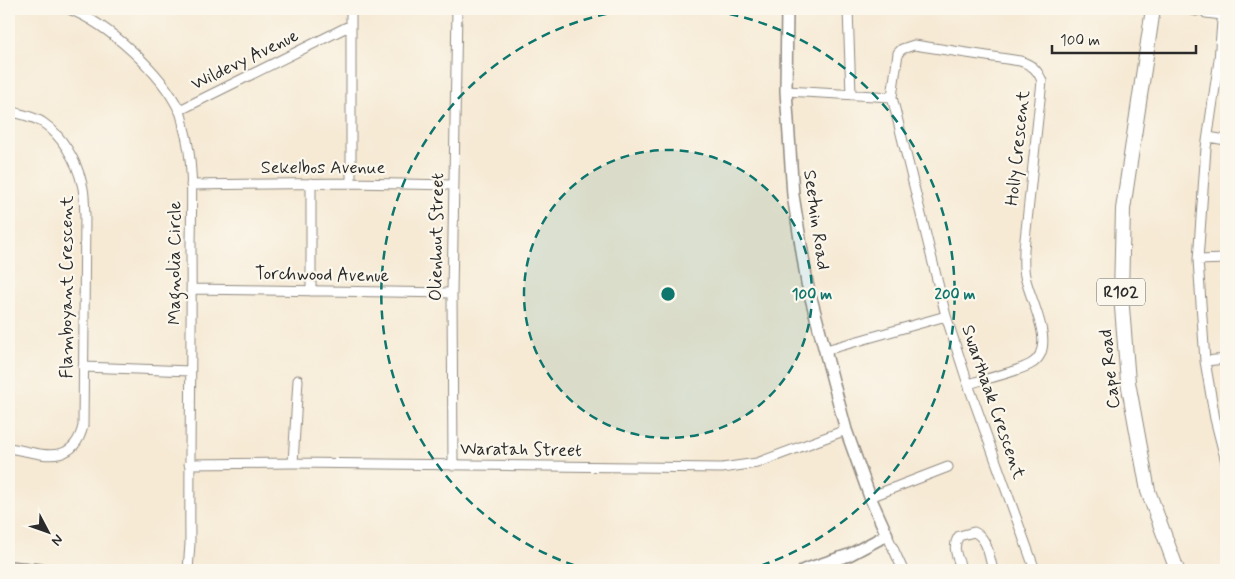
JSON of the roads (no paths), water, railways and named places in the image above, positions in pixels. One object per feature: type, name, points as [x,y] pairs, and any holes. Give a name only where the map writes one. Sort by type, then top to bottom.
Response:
[{"type":"main road","name":"Cape Road","points":[[1153,9],[1123,209],[1121,295],[1128,382],[1148,490],[1177,570]]},
{"type":"street","name":"Magnolia Circle","points":[[69,9],[79,13],[107,31],[162,83],[180,110],[190,148],[190,544],[188,570]]},
{"type":"street","points":[[350,182],[351,9]]},
{"type":"street","name":"Olienhout Street","points":[[453,466],[452,293],[457,9]]},
{"type":"street","name":"Seetuin Road","points":[[787,9],[786,91],[793,195],[807,283],[846,430],[870,497],[903,570]]},
{"type":"street","points":[[848,9],[851,95]]},
{"type":"street","points":[[1206,13],[1222,12],[1224,36],[1208,137],[1198,260],[1205,360],[1215,419],[1226,461]]},
{"type":"street","name":"Wildevy Avenue","points":[[180,110],[351,25]]},
{"type":"street","name":"Holly Crescent","points":[[892,97],[898,53],[902,49],[914,45],[1020,61],[1038,70],[1042,81],[1024,249],[1025,275],[1042,334],[1043,346],[1038,357],[1028,366],[968,384]]},
{"type":"street","points":[[786,91],[892,97]]},
{"type":"street","name":"Swarthaak Crescent","points":[[892,97],[946,316],[968,384],[1035,570]]},
{"type":"street","name":"Flamboyant Crescent","points":[[9,111],[29,116],[43,123],[54,132],[77,167],[83,185],[85,215],[82,434],[74,446],[56,456],[9,448]]},
{"type":"street","points":[[1208,137],[1226,140]]},
{"type":"street","name":"Sekelbos Avenue","points":[[191,186],[350,182],[454,185]]},
{"type":"street","points":[[311,183],[311,291]]},
{"type":"street","points":[[1198,260],[1226,259]]},
{"type":"street","name":"Torchwood Avenue","points":[[191,289],[452,293]]},
{"type":"street","points":[[826,350],[946,316]]},
{"type":"street","points":[[1205,360],[1226,359]]},
{"type":"street","points":[[83,368],[190,371]]},
{"type":"street","points":[[293,463],[298,380]]},
{"type":"street","name":"Waratah Street","points":[[189,464],[293,463],[722,468],[757,463],[846,430]]},
{"type":"street","points":[[870,497],[948,467]]},
{"type":"street","points":[[962,570],[955,552],[955,543],[959,536],[974,532],[982,537],[986,544],[993,570]]},
{"type":"street","points":[[804,570],[849,554],[887,535]]},
{"type":"street","points":[[9,567],[41,570]]}]
